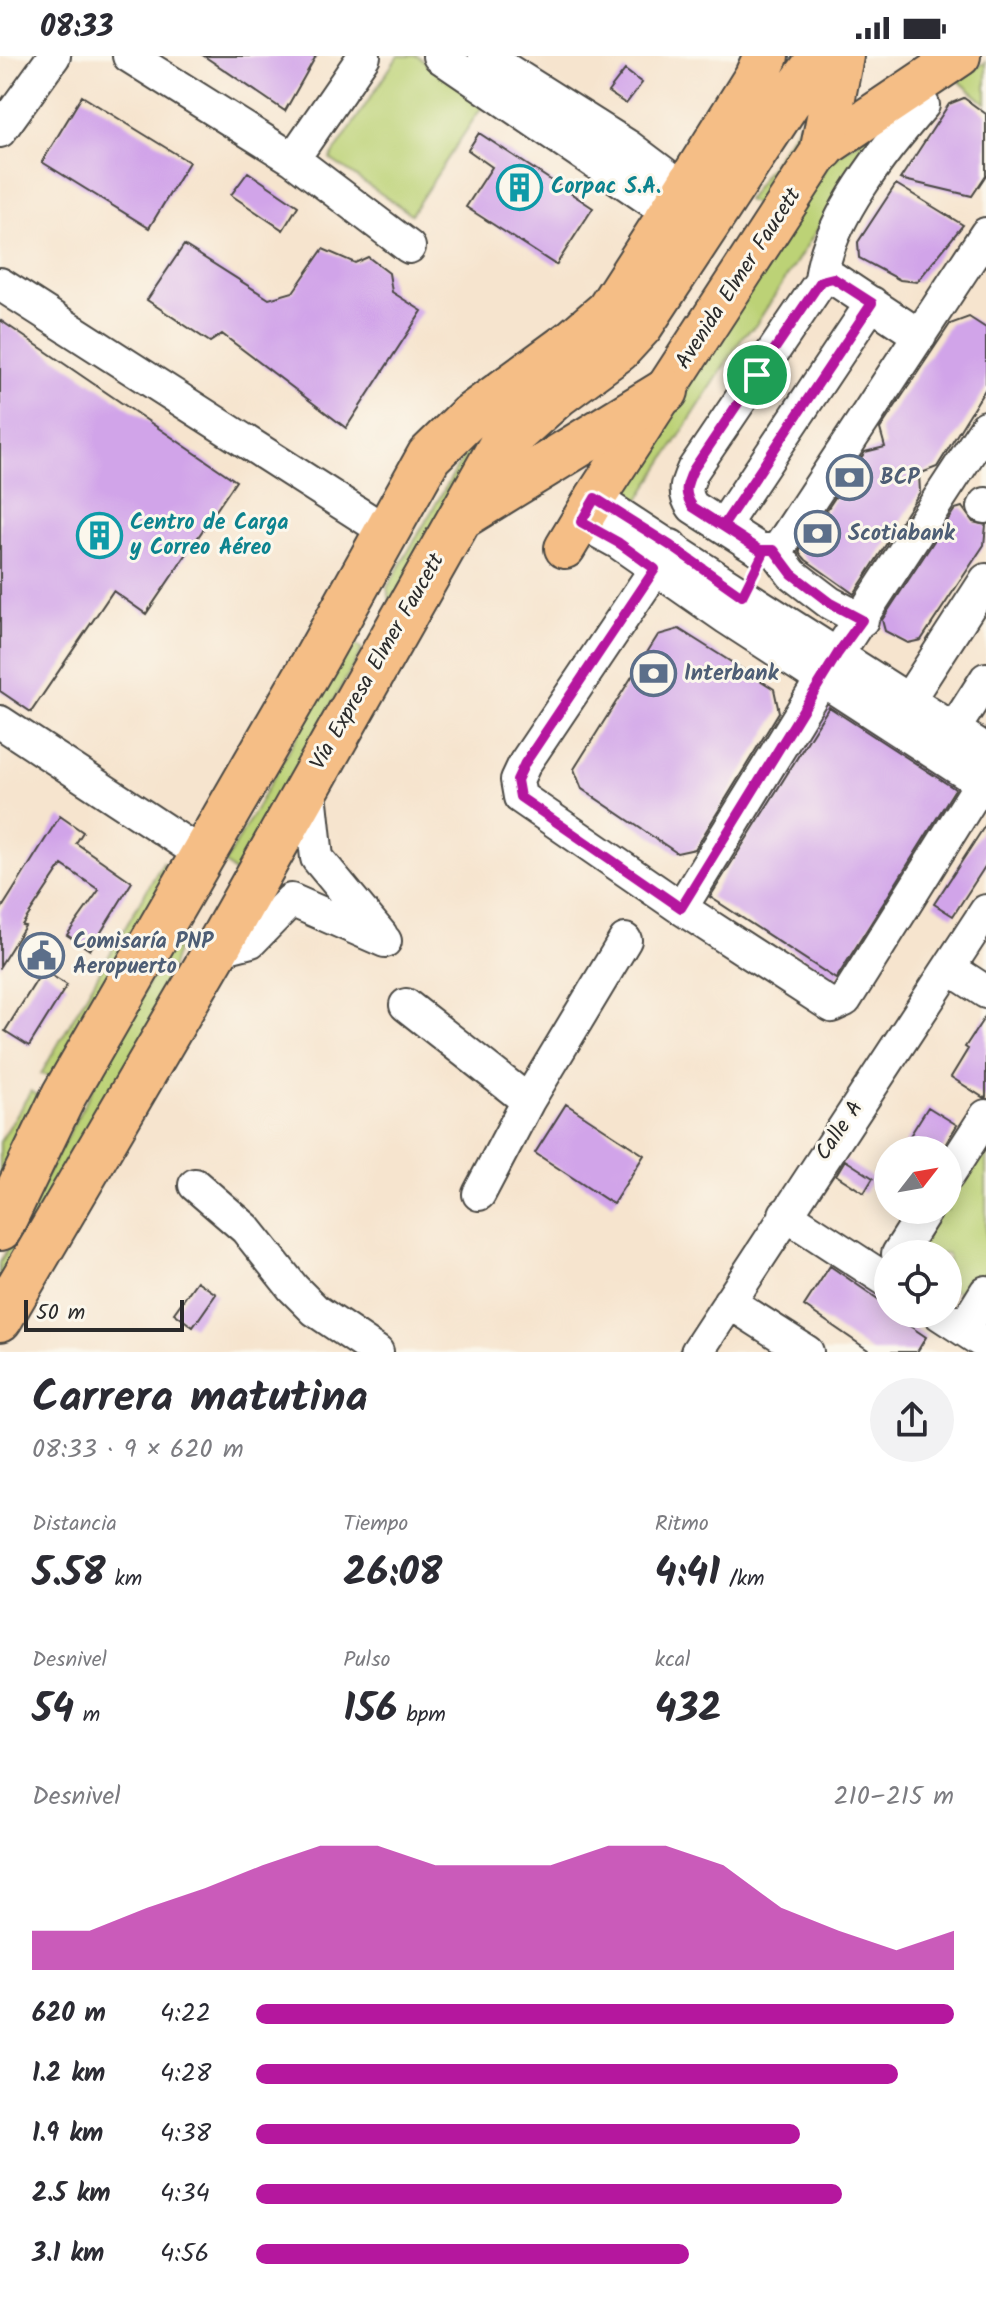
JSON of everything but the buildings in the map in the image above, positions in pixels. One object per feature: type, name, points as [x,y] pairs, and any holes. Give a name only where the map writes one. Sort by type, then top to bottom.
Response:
[{"type":"highway","points":[[0,1228],[64,1095],[310,670],[429,456],[469,417],[595,324],[608,311],[685,193],[756,78],[766,56]]},
{"type":"highway","name":"Vía Expresa Elmer Faucett","points":[[0,1319],[216,950],[501,445],[557,395],[618,350],[641,325],[788,102],[822,56]]},
{"type":"highway","points":[[823,148],[841,56]]},
{"type":"highway","points":[[460,517],[666,391]]},
{"type":"main road","name":"Avenida Elmer Faucett","points":[[580,523],[823,148],[960,56]]},
{"type":"street","points":[[0,131],[54,56]]},
{"type":"street","points":[[129,56],[293,159],[409,247]]},
{"type":"street","points":[[293,159],[364,56]]},
{"type":"street","points":[[439,56],[685,193]]},
{"type":"street","points":[[485,56],[629,147],[685,193]]},
{"type":"street","points":[[515,56],[650,141],[685,193]]},
{"type":"street","points":[[923,105],[898,132],[832,233],[821,281],[693,470],[685,486],[687,499],[693,507],[760,550],[781,545],[920,336],[974,279],[986,234]]},
{"type":"street","points":[[821,281],[833,278],[920,336]]},
{"type":"street","points":[[0,284],[387,532]]},
{"type":"street","points":[[723,526],[872,303]]},
{"type":"street","points":[[681,908],[830,666],[986,427]]},
{"type":"street","points":[[580,523],[619,543],[663,558],[830,666],[983,779],[845,1000],[832,1006],[681,908],[520,797],[517,780],[525,763],[663,558]]},
{"type":"street","points":[[735,607],[770,550]]},
{"type":"street","points":[[770,550],[792,574],[830,603],[862,620]]},
{"type":"street","points":[[909,699],[986,580]]},
{"type":"street","points":[[830,666],[909,699],[986,750]]},
{"type":"street","points":[[954,729],[986,679]]},
{"type":"street","points":[[0,722],[201,854]]},
{"type":"street","points":[[216,950],[251,941],[291,900],[385,941],[317,858],[309,783]]},
{"type":"street","name":"Calle A","points":[[697,1352],[986,911]]},
{"type":"street","points":[[479,1194],[528,1101],[625,940]]},
{"type":"street","points":[[949,968],[986,992]]},
{"type":"street","points":[[406,1005],[528,1101]]},
{"type":"street","points":[[962,1153],[986,1116]]},
{"type":"street","points":[[195,1185],[246,1229],[293,1288],[315,1310],[377,1352]]},
{"type":"street","points":[[785,1214],[874,1262]]},
{"type":"street","points":[[963,1329],[986,1292]]},
{"type":"street","points":[[729,1302],[807,1352]]},
{"type":"green space","points":[[398,56],[417,56],[485,102],[411,214],[330,159]]},
{"type":"green space","points":[[986,62],[986,104],[958,80]]},
{"type":"green space","points":[[825,87],[813,127],[765,210],[747,200]]},
{"type":"green space","points":[[888,120],[755,326],[744,335],[631,512],[619,502],[619,485],[831,160]]},
{"type":"green space","points":[[489,436],[391,604],[387,588],[465,454]]},
{"type":"green space","points":[[351,641],[362,650],[236,874],[225,863]]},
{"type":"green space","points":[[163,862],[168,875],[58,1078],[41,1074]]},
{"type":"green space","points":[[169,944],[177,950],[169,976],[180,986],[0,1286],[0,1263]]},
{"type":"green space","points":[[31,1091],[46,1101],[0,1192],[0,1142]]},
{"type":"green space","points":[[986,1131],[986,1274],[970,1300],[962,1295],[962,1240],[918,1240],[927,1224],[962,1224],[962,1170]]},
{"type":"place","name":"Corpac S.A.","points":[[520,187]]},
{"type":"place","name":"BCP","points":[[849,478]]},
{"type":"place","name":"Scotiabank","points":[[817,534]]},
{"type":"place","name":"Centro de Carga y Correo Aéreo","points":[[99,536]]},
{"type":"place","name":"Interbank","points":[[653,674]]},
{"type":"place","name":"Comisaría PNP Aeropuerto","points":[[42,955]]},
{"type":"route","points":[[757,375],[685,486],[687,499],[693,507],[760,550],[765,550],[757,571],[742,596],[595,498],[581,522],[619,543],[655,569],[525,763],[517,780],[520,797],[681,908],[838,653],[862,620],[830,603],[792,574],[774,550],[760,550],[723,526],[872,303],[833,278],[821,281],[757,375]]}]
